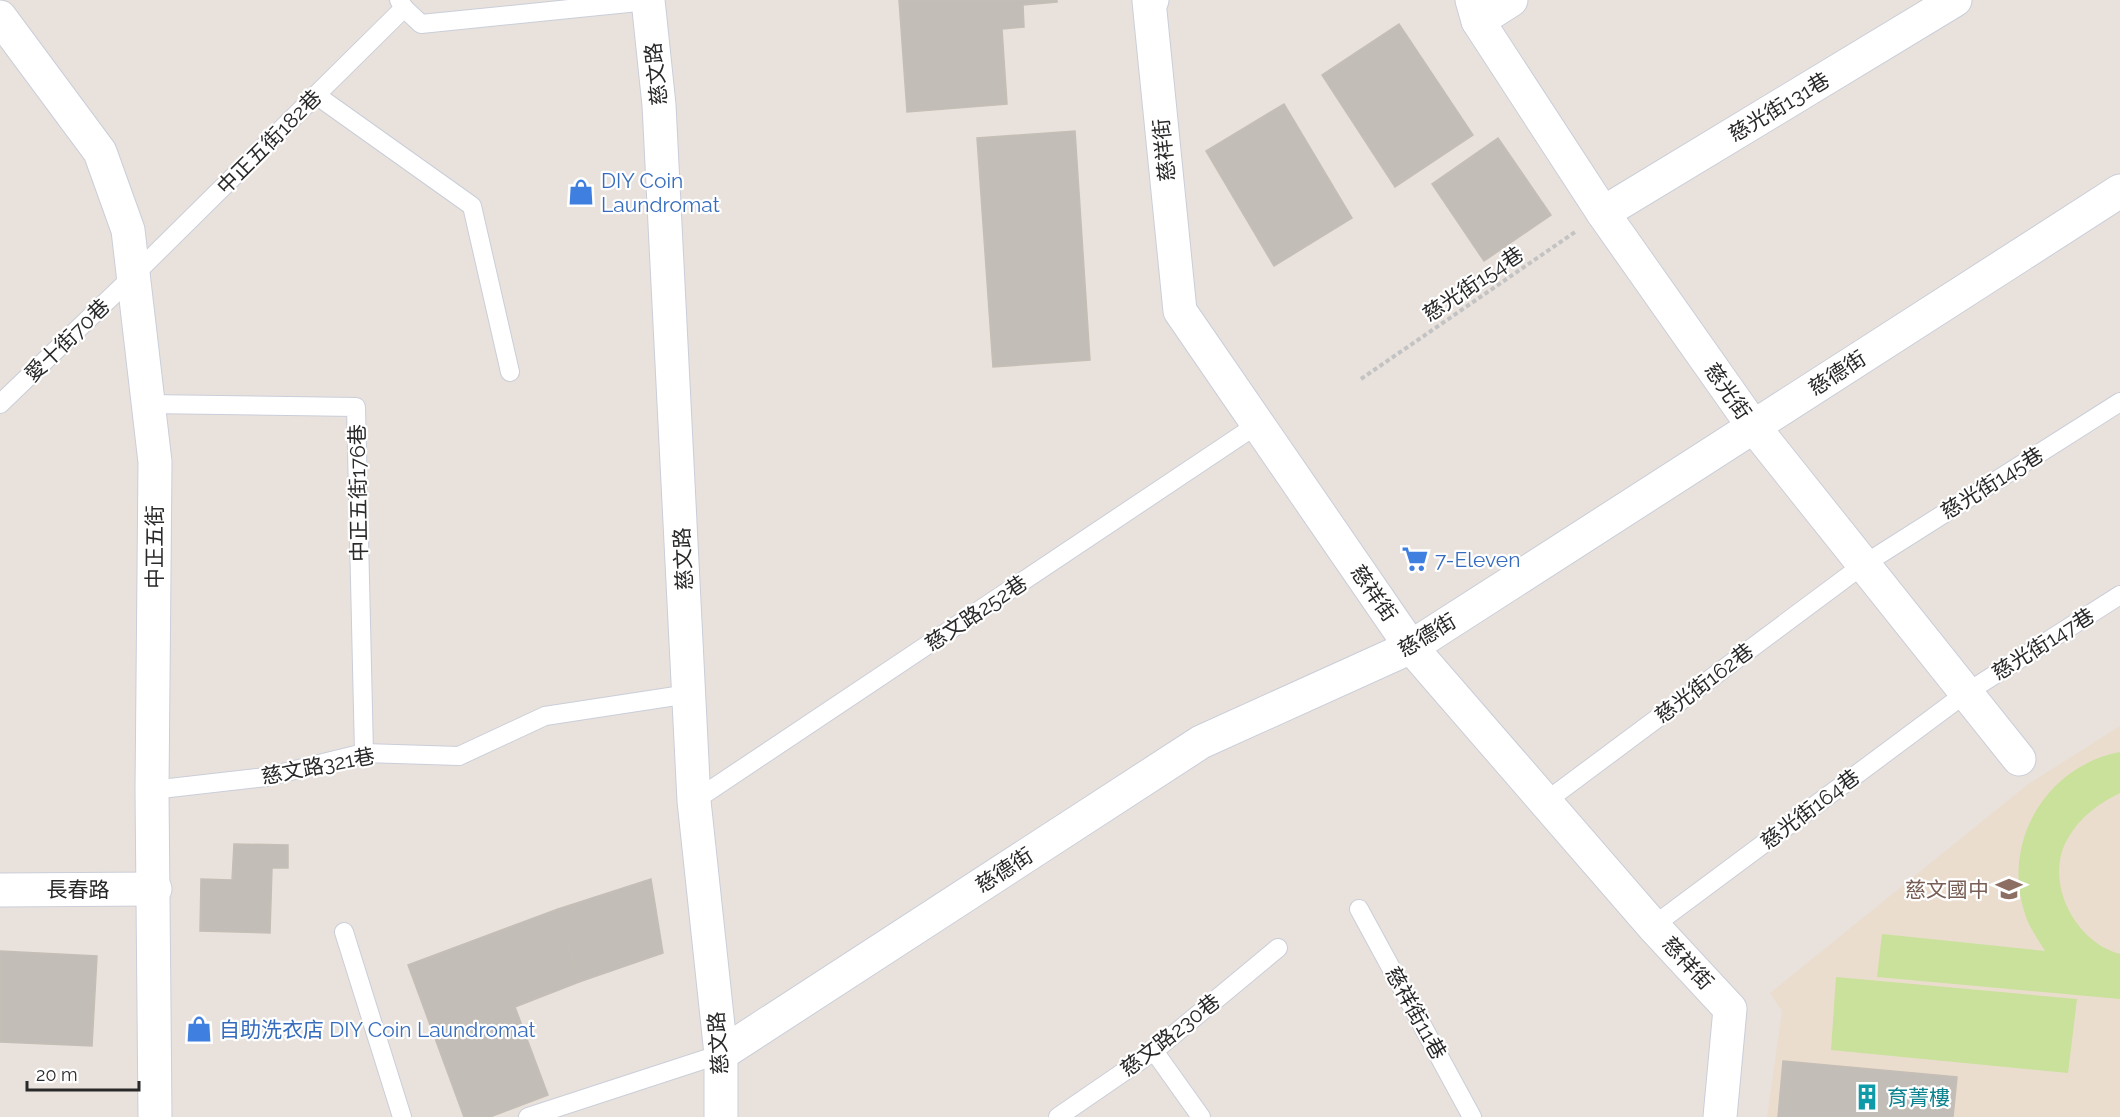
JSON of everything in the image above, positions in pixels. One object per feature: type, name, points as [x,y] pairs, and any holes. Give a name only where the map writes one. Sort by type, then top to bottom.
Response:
[{"type":"street","name":"慈文路","points":[[648,0],[659,105],[694,801],[721,1054],[721,1117]]},
{"type":"street","name":"慈祥街","points":[[1152,0],[1149,1],[1180,311],[1411,647],[1653,926],[1730,1009],[1720,1117]]},
{"type":"street","points":[[1475,10],[1510,0]]},
{"type":"street","name":"慈光街131巷","points":[[1603,213],[1955,0]]},
{"type":"street","name":"慈光街","points":[[1475,10],[1603,213],[1753,426],[2019,759]]},
{"type":"street","name":"中正五街","points":[[2,25],[100,152],[128,230],[154,462],[152,790],[156,1117]]},
{"type":"street","name":"慈德街","points":[[721,1054],[1201,742],[1411,647],[2120,191]]},
{"type":"street","name":"長春路","points":[[0,890],[155,889]]},
{"type":"lane","name":"中正五街182巷","points":[[133,276],[316,95],[402,4],[421,24],[648,0]]},
{"type":"lane","points":[[316,95],[472,206],[510,372]]},
{"type":"lane","name":"愛十街70巷","points":[[0,404],[133,276]]},
{"type":"lane","name":"慈光街145巷","points":[[1863,564],[2120,402]]},
{"type":"lane","name":"中正五街176巷","points":[[147,404],[356,407],[364,753]]},
{"type":"lane","name":"慈文路252巷","points":[[694,801],[1258,424]]},
{"type":"lane","name":"慈光街162巷","points":[[1545,802],[1863,564]]},
{"type":"lane","name":"慈光街147巷","points":[[1966,693],[2120,595]]},
{"type":"lane","name":"慈光街164巷","points":[[1653,926],[1966,693]]},
{"type":"lane","name":"慈文路321巷","points":[[152,790],[266,777],[364,753],[459,756],[545,716],[689,694]]},
{"type":"lane","name":"慈祥街11巷","points":[[1359,909],[1472,1117]]},
{"type":"lane","points":[[344,932],[402,1117]]},
{"type":"lane","name":"慈文路230巷","points":[[1058,1117],[1154,1051],[1278,948]]},
{"type":"lane","points":[[1154,1051],[1201,1117]]},
{"type":"lane","points":[[528,1117],[721,1054]]},
{"type":"path","name":"慈光街154巷","points":[[1360,379],[1603,213]]},
{"type":"shaded area","name":"慈文國中","points":[[2120,726],[2120,1117],[1767,1117],[1782,1011],[1770,993],[2027,785]]},
{"type":"green space","points":[[2120,752],[2120,793],[2091,811],[2073,830],[2061,855],[2059,872],[2061,890],[2067,907],[2077,923],[2089,937],[2120,954],[2120,999],[1877,977],[1882,934],[2045,951],[2027,919],[2019,887],[2019,860],[2025,835],[2036,811],[2051,790],[2071,773],[2094,760]]},
{"type":"green space","points":[[1836,977],[2077,999],[2068,1073],[1831,1050]]},
{"type":"building","points":[[899,0],[1057,0],[1057,2],[1023,5],[1024,27],[1002,29],[1007,104],[907,112]]},
{"type":"building","points":[[1399,24],[1473,135],[1395,187],[1322,75]]},
{"type":"building","points":[[1284,104],[1352,218],[1274,266],[1206,151]]},
{"type":"building","points":[[1075,131],[1090,360],[993,367],[977,138]]},
{"type":"building","points":[[1498,138],[1551,215],[1484,261],[1432,184]]},
{"type":"building","points":[[234,844],[288,845],[288,868],[272,868],[270,933],[200,931],[201,879],[232,880]]},
{"type":"building","points":[[651,879],[663,953],[579,982],[558,909]]},
{"type":"building","points":[[558,909],[579,982],[515,1007],[548,1095],[490,1117],[464,1117],[408,965]]},
{"type":"building","points":[[0,951],[97,956],[92,1046],[0,1042]]},
{"type":"building","name":"育菁樓","points":[[1783,1061],[1957,1077],[1953,1117],[1778,1117]]},
{"type":"place","name":"DIY Coin Laundromat","points":[[581,192]]},
{"type":"place","name":"7-Eleven","points":[[1415,559]]},
{"type":"place","name":"慈文國中","points":[[2009,889]]},
{"type":"place","name":"自助洗衣店 DIY Coin Laundromat","points":[[199,1029]]},
{"type":"place","name":"育菁樓","points":[[1867,1097]]}]
